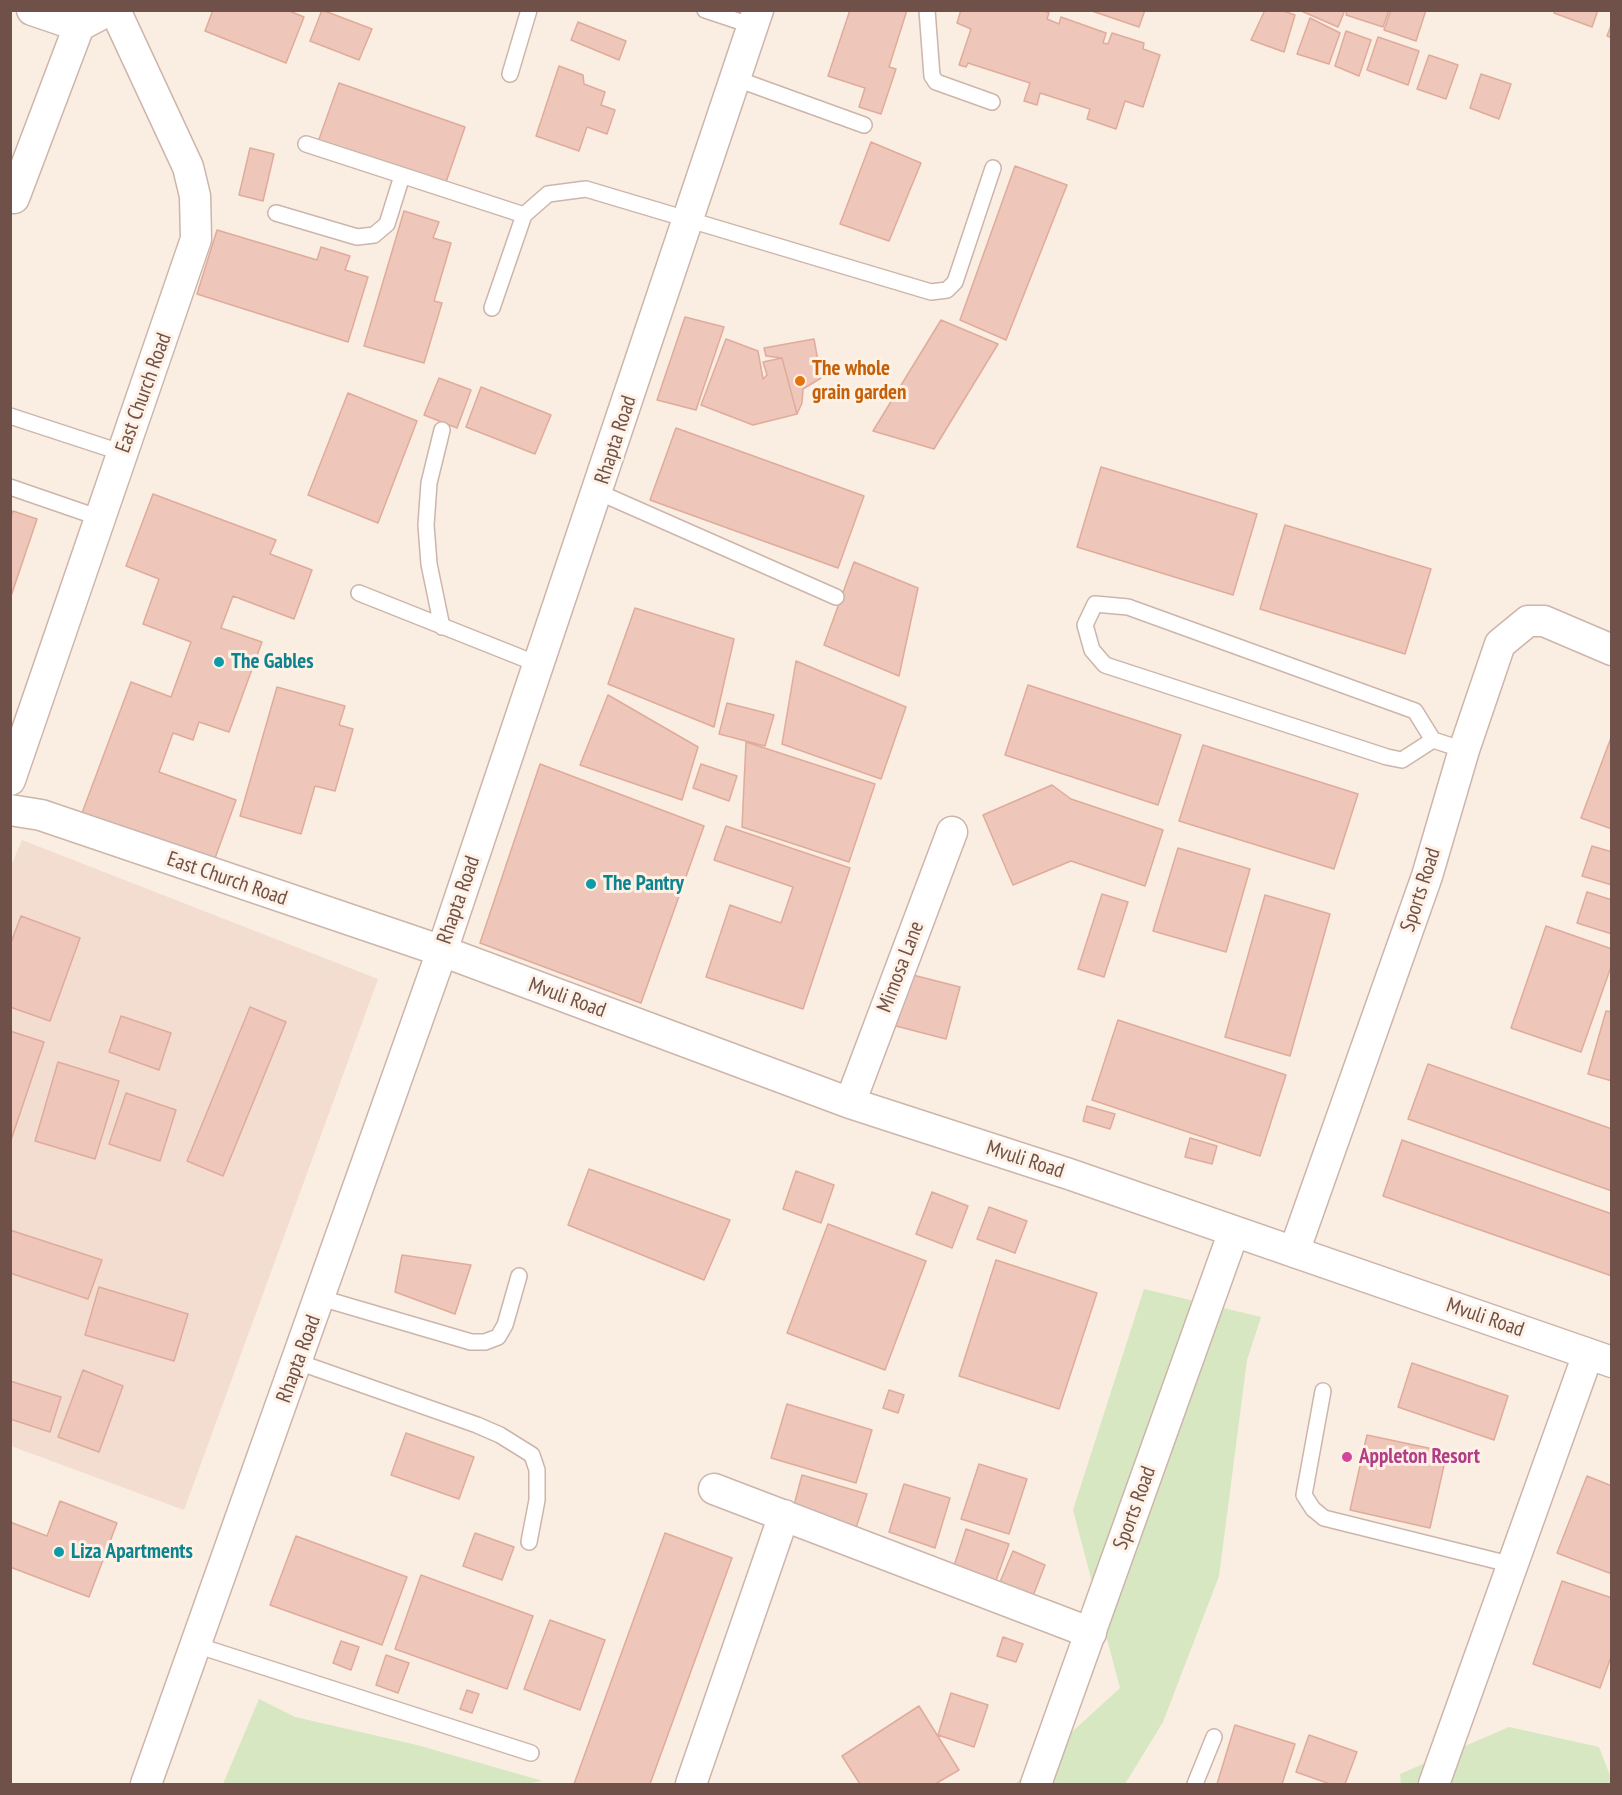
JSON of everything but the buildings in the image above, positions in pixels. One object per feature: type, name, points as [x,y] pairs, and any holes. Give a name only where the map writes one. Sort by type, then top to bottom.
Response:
[{"type":"street","points":[[32,10],[79,26]]},
{"type":"street","points":[[14,198],[79,26],[108,10]]},
{"type":"street","name":"East Church Road","points":[[10,780],[196,239],[195,196],[188,166],[115,10]]},
{"type":"street","name":"Rhapta Road","points":[[146,1785],[321,1298],[442,951],[756,18]]},
{"type":"street","name":"Sports Road","points":[[1294,1252],[1427,876],[1464,750],[1500,644],[1528,621],[1544,621],[1611,650]]},
{"type":"street","name":"East Church Road","points":[[10,810],[41,815],[442,951]]},
{"type":"street","name":"Mimosa Lane","points":[[850,1103],[952,832]]},
{"type":"street","name":"Mvuli Road","points":[[442,951],[850,1103],[1234,1231],[1600,1358]]},
{"type":"street","name":"Sports Road","points":[[1036,1785],[1234,1231]]},
{"type":"street","points":[[1434,1785],[1513,1565],[1600,1358]]},
{"type":"street","points":[[714,1489],[1091,1633]]},
{"type":"street","points":[[691,1785],[784,1515]]},
{"type":"lane","points":[[510,74],[529,10]]},
{"type":"lane","points":[[705,10],[756,18]]},
{"type":"lane","points":[[927,10],[932,76],[936,82],[992,102]]},
{"type":"lane","points":[[734,78],[864,125]]},
{"type":"lane","points":[[306,144],[524,215]]},
{"type":"lane","points":[[492,308],[524,215],[548,194],[586,189],[931,292],[947,290],[956,282],[993,168]]},
{"type":"lane","points":[[276,213],[357,237],[374,235],[387,224],[402,176]]},
{"type":"lane","points":[[10,416],[123,453]]},
{"type":"lane","points":[[442,430],[429,483],[426,525],[429,564],[442,627]]},
{"type":"lane","points":[[10,487],[100,518]]},
{"type":"lane","points":[[598,492],[836,597]]},
{"type":"lane","points":[[359,593],[540,665]]},
{"type":"lane","points":[[1432,740],[1402,759],[1387,757],[1105,665],[1092,650],[1085,625],[1095,604],[1128,608],[1415,711],[1432,740],[1464,750]]},
{"type":"lane","points":[[321,1298],[471,1342],[485,1342],[498,1337],[505,1325],[519,1276]]},
{"type":"lane","points":[[298,1362],[485,1428],[501,1435],[532,1455],[537,1470],[537,1500],[529,1542]]},
{"type":"lane","points":[[1323,1391],[1304,1495],[1313,1509],[1324,1518],[1513,1565]]},
{"type":"lane","points":[[196,1645],[531,1753]]},
{"type":"lane","points":[[1195,1785],[1214,1737]]},
{"type":"shaded area","name":"Liza Apartments","points":[[22,840],[378,979],[184,1510],[11,1446],[10,868]]},
{"type":"green space","points":[[1144,1289],[1261,1317],[1247,1360],[1219,1576],[1163,1722],[1125,1784],[1015,1784],[1120,1688],[1073,1510]]},
{"type":"green space","points":[[259,1699],[295,1717],[417,1745],[543,1781],[523,1784],[223,1784]]},
{"type":"green space","points":[[1509,1727],[1599,1747],[1612,1784],[1401,1784],[1400,1774]]},
{"type":"place","name":"The whole grain garden","points":[[800,381]]},
{"type":"place","name":"The Gables","points":[[219,662]]},
{"type":"place","name":"The Pantry","points":[[591,884]]},
{"type":"place","name":"Appleton Resort","points":[[1347,1457]]},
{"type":"place","name":"Liza Apartments","points":[[59,1552]]}]
